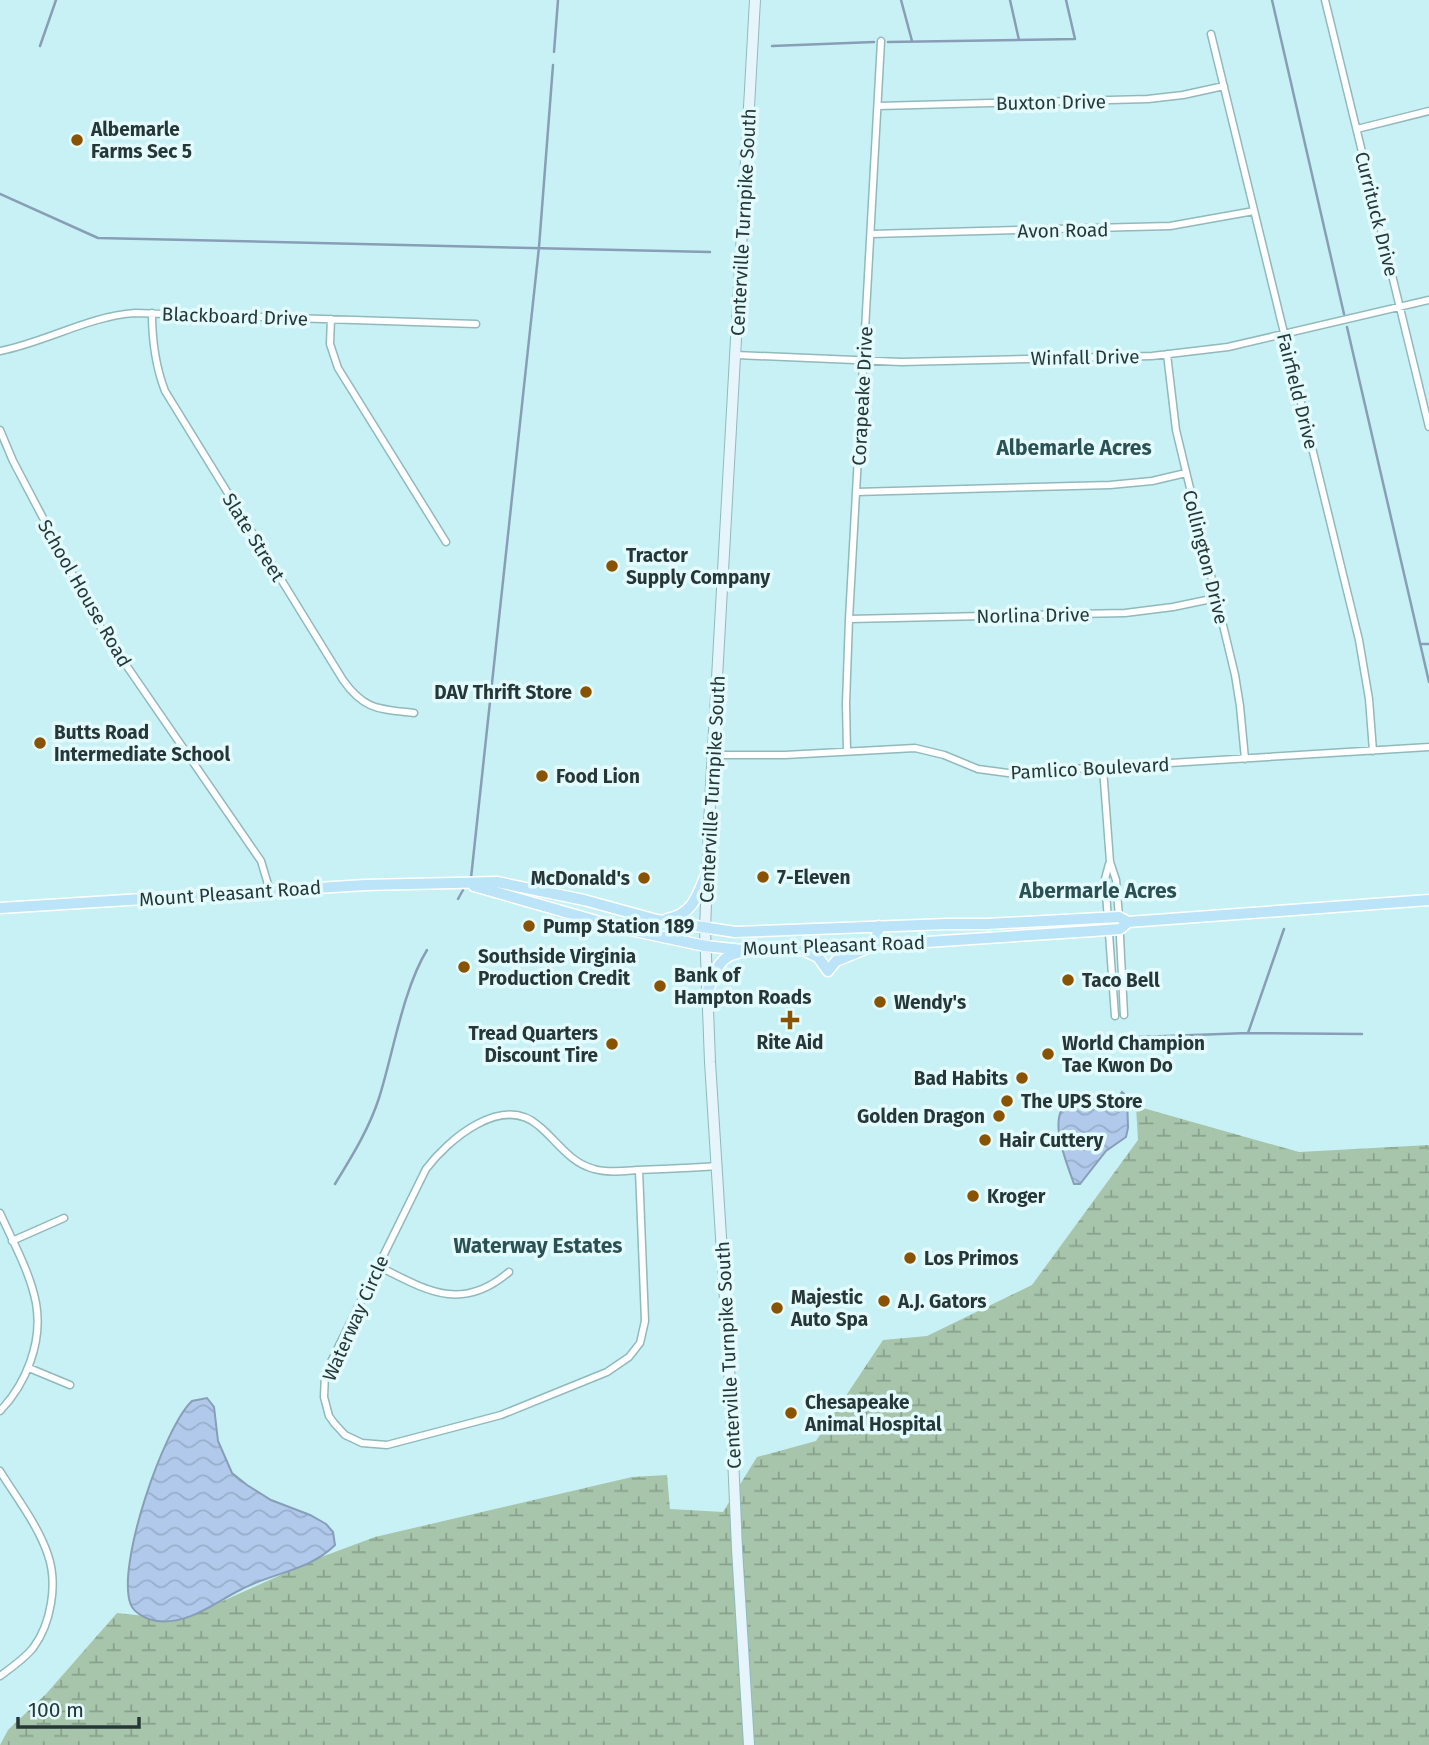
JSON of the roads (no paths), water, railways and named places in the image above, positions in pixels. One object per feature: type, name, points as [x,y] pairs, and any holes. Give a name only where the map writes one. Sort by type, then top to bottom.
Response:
[{"type":"highway","points":[[657,920],[676,918],[687,912],[708,872]]},
{"type":"highway","name":"Mount Pleasant Road","points":[[0,908],[365,884],[496,882],[705,929],[766,932],[880,926],[1117,923]]},
{"type":"highway","name":"Mount Pleasant Road","points":[[460,883],[621,929],[705,946],[752,951],[875,945],[1117,923],[1429,900]]},
{"type":"highway","points":[[805,950],[818,957],[828,971],[836,961],[875,945],[880,926]]},
{"type":"highway","points":[[708,993],[723,959],[733,954],[752,951]]},
{"type":"main road","name":"Centerville Turnpike South","points":[[749,1745],[705,929],[755,0]]},
{"type":"street","name":"Currituck Drive","points":[[1325,0],[1429,427]]},
{"type":"street","name":"Fairfield Drive","points":[[1211,34],[1359,640],[1373,751]]},
{"type":"street","name":"Corapeake Drive","points":[[847,751],[849,619],[881,41]]},
{"type":"street","name":"Buxton Drive","points":[[878,106],[1148,99],[1224,86]]},
{"type":"street","points":[[1357,129],[1429,111]]},
{"type":"street","name":"Avon Road","points":[[871,234],[1158,227],[1254,211]]},
{"type":"street","name":"Winfall Drive","points":[[736,355],[864,361],[1167,355],[1228,347],[1429,300]]},
{"type":"street","name":"Blackboard Drive","points":[[0,351],[115,316],[152,313],[476,324]]},
{"type":"street","name":"Slate Street","points":[[152,313],[155,362],[170,400],[343,680],[357,699],[371,707],[414,713]]},
{"type":"street","points":[[331,319],[330,344],[338,368],[446,542]]},
{"type":"street","name":"Collington Drive","points":[[1167,355],[1176,430],[1240,706],[1245,759]]},
{"type":"street","name":"School House Road","points":[[0,429],[13,461],[102,630],[261,861],[270,891]]},
{"type":"street","points":[[856,492],[1110,485],[1153,481],[1186,473]]},
{"type":"street","name":"Norlina Drive","points":[[849,619],[1125,613],[1216,598]]},
{"type":"street","name":"Pamlico Boulevard","points":[[713,755],[785,755],[915,748],[944,755],[978,769],[1008,773],[1429,747]]},
{"type":"street","points":[[1103,768],[1110,862],[1116,880],[1115,1016]]},
{"type":"street","points":[[1110,862],[1105,879],[1117,923],[1124,1015]]},
{"type":"street","name":"Waterway Circle","points":[[639,1170],[644,1329],[639,1343],[629,1357],[615,1368],[523,1407],[387,1445],[362,1443],[340,1430],[325,1406],[325,1374],[426,1169],[454,1139],[488,1120],[508,1115],[523,1117],[538,1125],[569,1156],[583,1165],[608,1171],[718,1166]]},
{"type":"street","points":[[0,1213],[37,1304],[35,1345],[29,1368],[19,1388],[0,1412]]},
{"type":"street","points":[[12,1241],[64,1218]]},
{"type":"street","points":[[378,1266],[437,1293],[455,1296],[481,1291],[509,1272]]},
{"type":"street","points":[[29,1368],[70,1385]]},
{"type":"street","points":[[0,1471],[42,1541],[49,1557],[52,1576],[49,1612],[34,1647],[0,1676]]},
{"type":"water","points":[[1122,1092],[1127,1096],[1126,1137],[1106,1151],[1080,1184],[1074,1184],[1060,1140],[1059,1116],[1063,1108],[1082,1099],[1116,1100]]},
{"type":"water","points":[[207,1398],[214,1407],[218,1441],[232,1473],[271,1500],[326,1524],[333,1532],[335,1545],[314,1561],[252,1584],[200,1612],[179,1620],[153,1620],[138,1613],[131,1605],[128,1587],[136,1531],[156,1467],[168,1439],[192,1401]]},
{"type":"waterway","points":[[40,46],[56,0]]},
{"type":"waterway","points":[[554,52],[558,0]]},
{"type":"waterway","points":[[901,0],[912,41]]},
{"type":"waterway","points":[[1010,0],[1019,40]]},
{"type":"waterway","points":[[888,42],[1075,39],[1066,0]]},
{"type":"waterway","points":[[1272,0],[1344,314]]},
{"type":"waterway","points":[[772,46],[874,42]]},
{"type":"waterway","points":[[471,878],[539,247],[553,65]]},
{"type":"waterway","points":[[0,194],[98,238],[710,252]]},
{"type":"waterway","points":[[1347,327],[1429,682]]},
{"type":"waterway","points":[[1420,644],[1429,644]]},
{"type":"waterway","points":[[458,899],[463,890]]},
{"type":"waterway","points":[[1248,1033],[1284,929]]},
{"type":"waterway","points":[[335,1184],[360,1142],[375,1109],[411,983],[427,950]]},
{"type":"waterway","points":[[1139,1037],[1248,1033],[1362,1034]]},
{"type":"place","name":"Albemarle Farms Sec 5","points":[[77,140]]},
{"type":"place","name":"Tractor Supply Company","points":[[612,566]]},
{"type":"place","name":"DAV Thrift Store","points":[[586,692]]},
{"type":"place","name":"Butts Road Intermediate School","points":[[40,743]]},
{"type":"place","name":"Food Lion","points":[[542,776]]},
{"type":"place","name":"7-Eleven","points":[[763,877]]},
{"type":"place","name":"McDonald's","points":[[644,878]]},
{"type":"place","name":"Pump Station 189","points":[[529,926]]},
{"type":"place","name":"Southside Virginia Production Credit","points":[[464,967]]},
{"type":"place","name":"Taco Bell","points":[[1068,980]]},
{"type":"place","name":"Bank of Hampton Roads","points":[[660,986]]},
{"type":"place","name":"Wendy's","points":[[880,1002]]},
{"type":"place","name":"Rite Aid","points":[[790,1020]]},
{"type":"place","name":"Tread Quarters Discount Tire","points":[[612,1044]]},
{"type":"place","name":"World Champion Tae Kwon Do","points":[[1048,1054]]},
{"type":"place","name":"Bad Habits","points":[[1022,1078]]},
{"type":"place","name":"The UPS Store","points":[[1007,1101]]},
{"type":"place","name":"Golden Dragon","points":[[999,1116]]},
{"type":"place","name":"Hair Cuttery","points":[[985,1140]]},
{"type":"place","name":"Kroger","points":[[973,1196]]},
{"type":"place","name":"Los Primos","points":[[910,1258]]},
{"type":"place","name":"A.J. Gators","points":[[884,1301]]},
{"type":"place","name":"Majestic Auto Spa","points":[[777,1308]]},
{"type":"place","name":"Chesapeake Animal Hospital","points":[[791,1413]]},
{"type":"district","name":"Albemarle Acres","points":[[1074,448]]},
{"type":"district","name":"Abermarle Acres","points":[[1098,891]]},
{"type":"district","name":"Waterway Estates","points":[[538,1246]]}]
